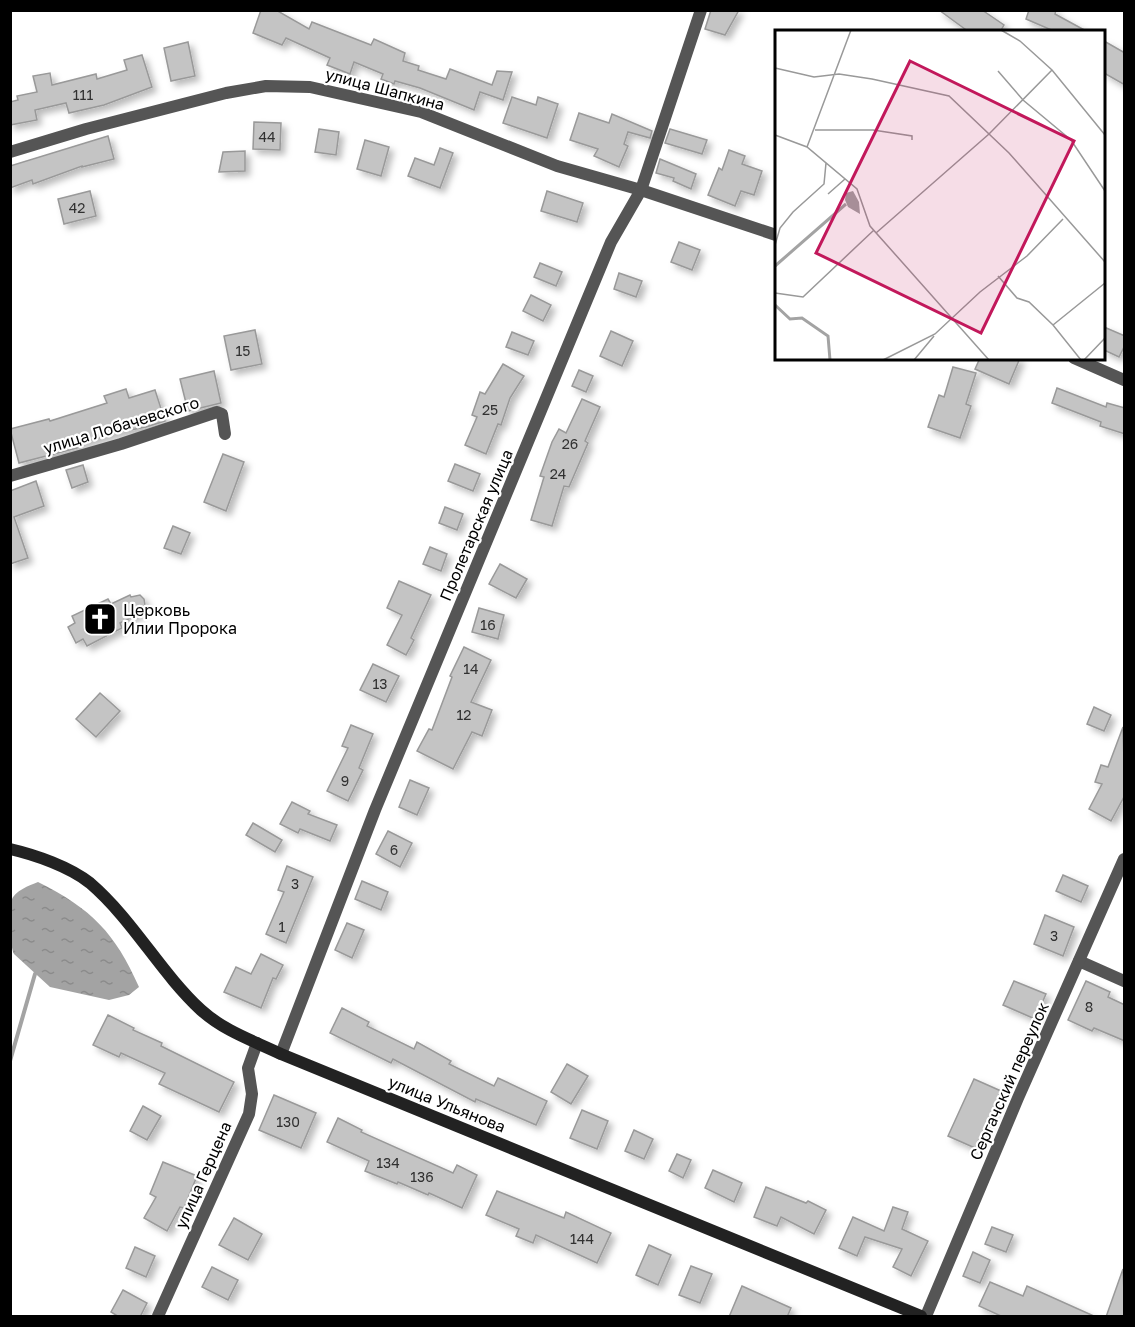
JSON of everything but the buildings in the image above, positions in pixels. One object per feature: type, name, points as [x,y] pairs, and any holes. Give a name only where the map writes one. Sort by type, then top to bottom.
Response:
[{"type":"main road","name":"улица Ульянова","points":[[10,849],[51,862],[88,882],[114,907],[202,1011],[228,1029],[281,1054],[921,1317]]},
{"type":"street","name":"Пролетарская улица","points":[[281,1054],[375,810],[611,242],[641,190],[701,10]]},
{"type":"street","name":"улица Шапкина","points":[[10,152],[86,129],[225,93],[266,86],[310,87],[421,112],[557,166],[641,190],[775,234]]},
{"type":"street","points":[[1079,360],[1125,380]]},
{"type":"street","name":"улица Лобачевского","points":[[10,476],[121,444],[217,412],[222,414],[225,434]]},
{"type":"street","name":"Сергачский переулок","points":[[926,1317],[1018,1098],[1125,859]]},
{"type":"street","points":[[1079,961],[1125,981]]},
{"type":"street","name":"улица Герцена","points":[[158,1317],[249,1114],[252,1094],[248,1068],[257,1043]]},
{"type":"water","points":[[38,882],[73,902],[100,924],[121,952],[139,987],[129,995],[109,1000],[50,987],[14,954],[10,927],[11,901],[19,891]]},
{"type":"waterway","points":[[10,1061],[35,974]]},
{"type":"place","name":"Церковь Илии Пророка","points":[[100,619]]}]
